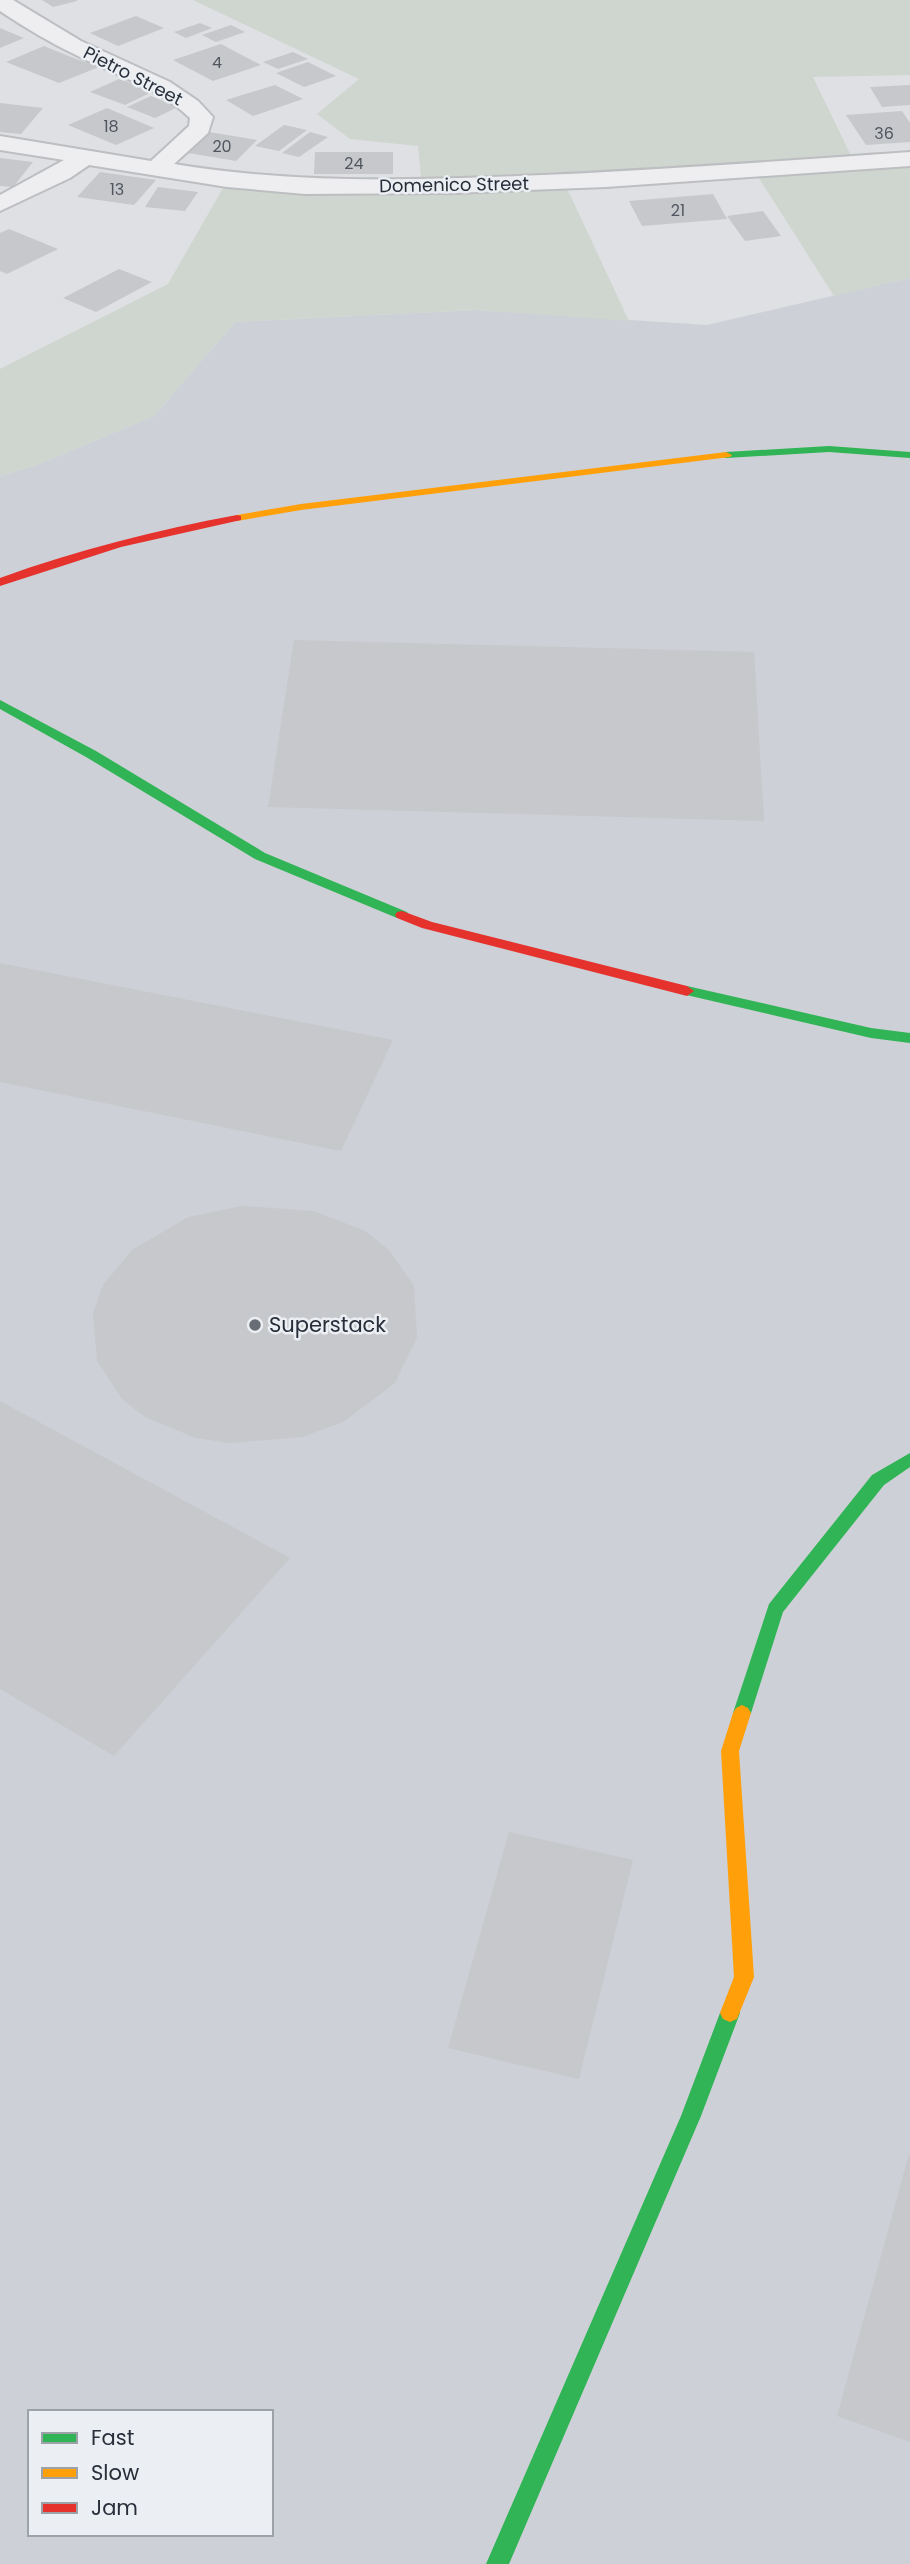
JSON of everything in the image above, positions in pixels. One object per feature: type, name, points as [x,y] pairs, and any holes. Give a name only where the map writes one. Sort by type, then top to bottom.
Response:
[{"type":"street","name":"Pietro Street","points":[[0,1],[49,33],[166,90],[193,107],[202,117],[200,128],[156,169]]},
{"type":"street","name":"Domenico Street","points":[[0,143],[227,180],[305,187],[454,186],[606,180],[910,159]]},
{"type":"street","points":[[0,204],[62,173],[86,156]]},
{"type":"street","points":[[0,582],[32,569],[181,528],[300,507],[717,456],[829,449],[910,456]]},
{"type":"street","points":[[0,704],[91,754],[260,856],[427,925],[653,983],[871,1033],[910,1038]]},
{"type":"street","points":[[497,2564],[691,2116],[744,1977],[730,1751],[775,1609],[878,1480],[910,1459]]},
{"type":"shaded area","points":[[193,0],[910,0],[910,75],[813,77],[855,164],[910,160],[910,278],[834,296],[755,172],[565,184],[629,321],[476,310],[235,322],[154,416],[37,465],[0,476],[0,369],[168,284],[227,181],[422,188],[418,146],[350,139],[317,114],[359,79]]},
{"type":"shaded area","points":[[910,278],[910,2564],[0,2564],[0,476],[37,465],[154,416],[235,322],[476,310],[707,325]]},
{"type":"building","points":[[42,0],[77,0],[77,1],[53,7]]},
{"type":"building","points":[[136,16],[164,28],[118,46],[90,33]]},
{"type":"building","points":[[200,23],[212,28],[186,38],[174,32]]},
{"type":"building","points":[[231,25],[245,32],[216,42],[202,35]]},
{"type":"building","points":[[0,28],[24,38],[0,48]]},
{"type":"building","points":[[221,44],[261,65],[213,81],[173,60]]},
{"type":"building","points":[[44,46],[99,67],[59,83],[6,62]]},
{"type":"building","points":[[293,52],[308,59],[278,69],[263,62]]},
{"type":"building","points":[[308,62],[336,76],[304,87],[276,73]]},
{"type":"building","points":[[119,79],[154,91],[125,105],[90,92]]},
{"type":"building","points":[[275,85],[303,99],[253,116],[226,100]]},
{"type":"building","points":[[910,85],[910,105],[882,107],[870,87]]},
{"type":"building","points":[[151,96],[178,107],[155,118],[127,107]]},
{"type":"building","points":[[0,103],[43,108],[21,134],[0,132]]},
{"type":"building","points":[[107,108],[154,128],[116,145],[68,125]]},
{"type":"building","points":[[902,111],[910,123],[910,142],[866,145],[846,115]]},
{"type":"building","points":[[284,125],[307,130],[279,151],[255,146]]},
{"type":"building","points":[[209,132],[257,140],[236,161],[188,153]]},
{"type":"building","points":[[310,132],[328,137],[299,157],[282,153]]},
{"type":"building","points":[[315,152],[393,152],[393,174],[314,174]]},
{"type":"building","points":[[0,158],[33,162],[13,187],[0,186]]},
{"type":"building","points":[[100,172],[156,180],[134,205],[77,197]]},
{"type":"building","points":[[158,187],[198,192],[185,211],[145,207]]},
{"type":"building","points":[[713,194],[727,219],[642,226],[629,201]]},
{"type":"building","points":[[763,211],[781,236],[745,241],[727,216]]},
{"type":"building","points":[[9,229],[58,249],[7,274],[0,271],[0,233]]},
{"type":"building","points":[[119,269],[152,282],[96,312],[63,298]]},
{"type":"building","points":[[294,640],[754,652],[764,821],[268,807]]},
{"type":"building","points":[[0,963],[393,1040],[341,1151],[0,1082]]},
{"type":"building","name":"Superstack","points":[[242,1206],[314,1211],[365,1231],[389,1250],[414,1286],[417,1337],[395,1383],[343,1422],[302,1437],[229,1443],[196,1438],[145,1417],[122,1399],[97,1361],[93,1313],[103,1285],[132,1250],[188,1217]]},
{"type":"building","points":[[0,1401],[290,1558],[114,1756],[0,1689]]},
{"type":"building","points":[[509,1832],[633,1860],[579,2079],[448,2048]]},
{"type":"building","points":[[910,2154],[910,2442],[837,2416]]},
{"type":"traffic: fast","points":[[726,455],[829,449],[910,455]]},
{"type":"traffic: fast","points":[[0,704],[91,754],[260,856],[402,915]]},
{"type":"traffic: fast","points":[[687,991],[871,1033],[910,1038]]},
{"type":"traffic: fast","points":[[742,1713],[775,1609],[878,1480],[910,1459]]},
{"type":"traffic: fast","points":[[497,2564],[691,2116],[730,2013]]},
{"type":"traffic: slow","points":[[237,518],[301,507],[726,455]]},
{"type":"traffic: slow","points":[[730,2013],[744,1977],[730,1751],[742,1713]]},
{"type":"traffic: jam","points":[[0,582],[117,544],[237,518]]},
{"type":"traffic: jam","points":[[402,915],[427,925],[687,991]]},
{"type":"place","name":"Superstack","points":[[255,1325]]}]
